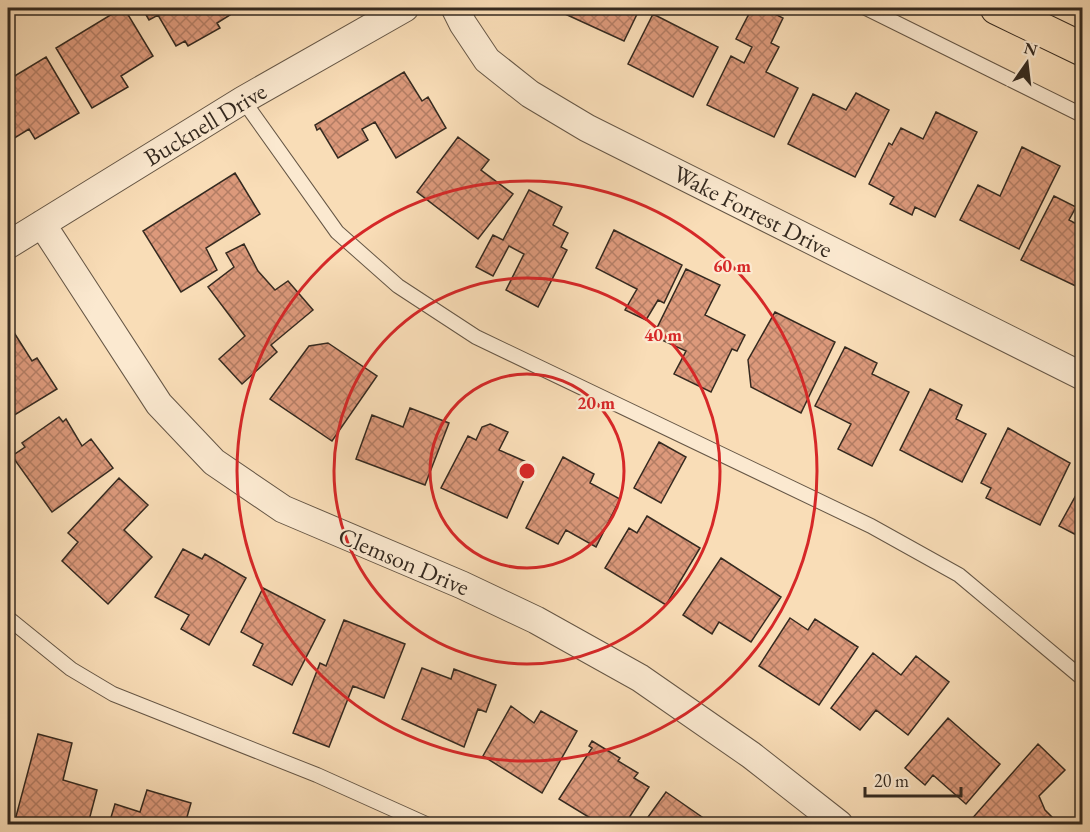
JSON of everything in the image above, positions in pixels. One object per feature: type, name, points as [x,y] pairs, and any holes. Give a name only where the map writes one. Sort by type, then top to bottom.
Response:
[{"type":"main road","points":[[997,8],[1083,49]]},
{"type":"street","name":"Bucknell Drive","points":[[8,245],[243,100],[405,8]]},
{"type":"street","name":"Wake Forrest Drive","points":[[455,8],[487,60],[530,94],[587,128],[1083,376]]},
{"type":"street","name":"Clemson Drive","points":[[42,224],[159,404],[214,462],[283,509],[462,585],[514,610],[640,678],[751,755],[839,825]]},
{"type":"lane","points":[[867,8],[1083,115]]},
{"type":"lane","points":[[243,100],[337,232],[398,286],[476,337],[871,526],[949,569],[1083,678]]},
{"type":"lane","points":[[8,618],[71,669],[113,694],[317,775],[426,825]]},
{"type":"building","points":[[122,8],[153,56],[121,76],[128,87],[92,108],[56,48]]},
{"type":"building","points":[[142,8],[226,8],[230,15],[217,23],[220,28],[188,46],[185,41],[176,46],[158,15],[149,20]]},
{"type":"building","points":[[552,8],[640,8],[624,41]]},
{"type":"building","points":[[752,8],[763,8],[783,18],[771,43],[779,47],[766,72],[798,88],[774,137],[707,105],[731,56],[744,63],[752,47],[736,39]]},
{"type":"building","points":[[653,14],[718,47],[693,97],[628,64]]},
{"type":"building","points":[[46,57],[79,113],[35,139],[29,129],[8,142],[8,80]]},
{"type":"building","points":[[404,72],[422,101],[428,97],[446,128],[396,158],[375,122],[362,129],[368,140],[338,158],[320,128],[317,130],[315,125]]},
{"type":"building","points":[[856,93],[889,110],[855,177],[788,144],[813,94],[846,110]]},
{"type":"building","points":[[936,112],[977,132],[935,217],[915,207],[912,215],[890,204],[894,197],[869,184],[889,143],[892,145],[901,128],[923,139]]},
{"type":"building","points":[[458,137],[489,160],[481,170],[513,194],[478,239],[417,192]]},
{"type":"building","points":[[1022,147],[1060,166],[1019,249],[960,220],[978,185],[1000,196]]},
{"type":"building","points":[[235,173],[260,214],[206,248],[217,270],[181,292],[143,231]]},
{"type":"building","points":[[529,190],[562,207],[553,225],[568,233],[561,247],[567,250],[538,307],[506,290],[524,254],[509,246],[493,276],[476,267],[493,235],[503,240]]},
{"type":"building","points":[[1054,196],[1076,207],[1069,220],[1082,227],[1082,289],[1021,260]]},
{"type":"building","points":[[614,230],[682,265],[664,303],[658,300],[646,320],[625,310],[637,289],[596,268]]},
{"type":"building","points":[[244,244],[258,271],[275,290],[288,281],[313,310],[271,345],[277,352],[242,384],[219,359],[245,336],[208,287],[234,267],[226,253]]},
{"type":"building","points":[[686,269],[720,285],[705,315],[745,335],[737,351],[732,349],[711,392],[674,374],[686,351],[653,336]]},
{"type":"building","points":[[775,312],[835,342],[801,413],[751,387],[748,360]]},
{"type":"building","points":[[13,331],[32,361],[37,358],[57,389],[8,419],[8,334]]},
{"type":"building","points":[[328,343],[377,376],[332,441],[270,399],[309,346]]},
{"type":"building","points":[[845,347],[877,363],[872,374],[909,392],[872,466],[838,449],[851,424],[815,406]]},
{"type":"building","points":[[930,389],[962,405],[956,419],[986,434],[962,482],[900,450]]},
{"type":"building","points":[[410,408],[449,423],[425,485],[356,459],[372,415],[403,427]]},
{"type":"building","points":[[59,417],[63,422],[66,419],[82,446],[91,439],[113,468],[52,512],[12,456],[25,447],[22,443]]},
{"type":"building","points":[[490,424],[508,432],[499,450],[531,464],[507,518],[441,488],[468,436],[476,440],[482,427]]},
{"type":"building","points":[[1008,428],[1070,463],[1040,525],[986,498],[991,488],[981,483]]},
{"type":"building","points":[[659,442],[686,457],[661,503],[634,488]]},
{"type":"building","points":[[563,457],[594,474],[590,483],[620,499],[596,547],[566,530],[558,544],[526,528]]},
{"type":"building","points":[[119,478],[148,505],[124,530],[152,557],[108,604],[62,561],[78,542],[68,533]]},
{"type":"building","points":[[1082,487],[1082,538],[1059,526]]},
{"type":"building","points":[[647,516],[700,548],[666,605],[605,568],[629,528],[637,533]]},
{"type":"building","points":[[183,549],[202,559],[205,554],[246,578],[209,645],[181,629],[189,615],[155,597]]},
{"type":"building","points":[[721,558],[781,597],[751,642],[719,622],[712,634],[683,615]]},
{"type":"building","points":[[263,588],[325,620],[292,685],[253,665],[263,644],[241,632]]},
{"type":"building","points":[[790,618],[808,630],[815,619],[858,647],[819,705],[759,666]]},
{"type":"building","points":[[344,620],[405,644],[384,698],[353,686],[329,747],[293,733],[320,663],[326,666]]},
{"type":"building","points":[[873,653],[901,675],[916,656],[949,682],[908,735],[876,710],[860,730],[831,708]]},
{"type":"building","points":[[422,668],[451,679],[454,669],[496,685],[486,712],[478,709],[464,747],[402,719]]},
{"type":"building","points":[[511,706],[534,723],[541,711],[577,731],[542,793],[483,756]]},
{"type":"building","points":[[948,718],[1000,764],[966,804],[933,775],[925,785],[905,768]]},
{"type":"building","points":[[38,734],[72,743],[63,780],[97,790],[88,824],[14,824]]},
{"type":"building","points":[[592,741],[620,758],[618,761],[638,773],[634,778],[649,787],[625,824],[600,824],[559,799],[592,748],[589,746]]},
{"type":"building","points":[[1038,744],[1065,770],[1039,796],[1045,810],[1059,824],[972,824],[969,822]]},
{"type":"building","points":[[147,790],[191,803],[185,824],[109,824],[115,804],[140,812]]},
{"type":"building","points":[[666,792],[712,824],[643,824]]}]
